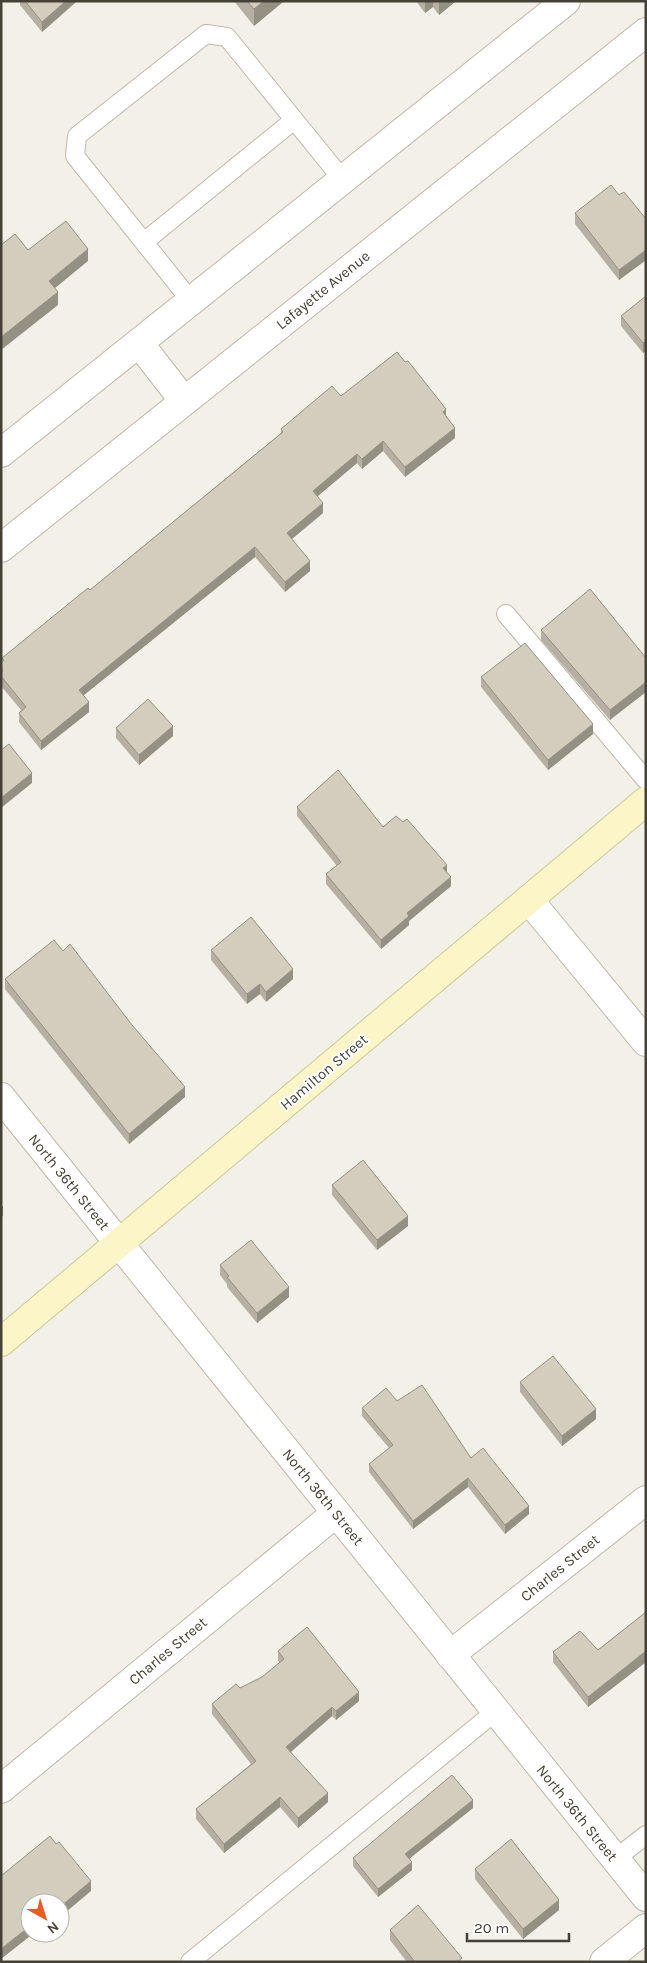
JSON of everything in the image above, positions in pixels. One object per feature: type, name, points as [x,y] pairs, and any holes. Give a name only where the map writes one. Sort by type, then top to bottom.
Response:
[{"type":"main road","name":"Hamilton Street","points":[[1,1342],[646,801]]},
{"type":"street","points":[[1,453],[566,1]]},
{"type":"street","name":"Lafayette Avenue","points":[[1,548],[646,32]]},
{"type":"street","points":[[139,343],[184,401]]},
{"type":"street","points":[[529,900],[646,1042]]},
{"type":"street","name":"North 36th Street","points":[[1,1097],[646,1897]]},
{"type":"street","name":"Charles Street","points":[[450,1655],[646,1500]]},
{"type":"street","name":"Charles Street","points":[[1,1789],[336,1513]]},
{"type":"street","points":[[604,1962],[646,1928]]},
{"type":"lane","points":[[191,301],[75,156],[77,136],[206,34],[226,38],[342,180]]},
{"type":"lane","points":[[144,242],[294,120]]},
{"type":"lane","points":[[506,614],[646,780]]},
{"type":"lane","points":[[190,1962],[496,1711]]},
{"type":"lane","points":[[615,1860],[646,1835]]},
{"type":"building","points":[[25,1],[66,1],[42,22]]},
{"type":"building","points":[[247,1],[264,1],[254,9]]},
{"type":"building","points":[[611,185],[619,195],[624,192],[646,219],[646,250],[619,270],[575,213]]},
{"type":"building","points":[[66,221],[88,249],[49,281],[58,292],[1,337],[1,245],[15,234],[28,250]]},
{"type":"building","points":[[646,296],[646,341],[643,343],[621,316]]},
{"type":"building","points":[[397,352],[405,362],[408,361],[446,409],[443,412],[455,428],[405,467],[383,441],[362,459],[357,454],[313,491],[323,503],[287,533],[310,561],[285,582],[255,547],[79,690],[89,702],[41,741],[19,713],[26,707],[1,676],[1,662],[4,660],[2,658],[88,588],[90,590],[283,432],[281,429],[332,386],[341,396]]},
{"type":"building","points":[[590,589],[646,658],[646,682],[610,710],[541,630]]},
{"type":"building","points":[[525,643],[593,724],[548,760],[481,677]]},
{"type":"building","points":[[148,699],[173,726],[139,755],[116,728]]},
{"type":"building","points":[[9,744],[32,773],[1,798],[1,750]]},
{"type":"building","points":[[338,770],[383,827],[396,816],[403,822],[407,819],[447,865],[443,868],[451,877],[407,913],[409,916],[381,940],[326,874],[341,862],[297,807]]},
{"type":"building","points":[[251,917],[293,969],[266,992],[260,984],[247,994],[211,950]]},
{"type":"building","points":[[54,940],[63,951],[70,944],[132,1025],[185,1087],[129,1134],[5,979]]},
{"type":"building","points":[[363,1160],[408,1216],[377,1240],[332,1185]]},
{"type":"building","points":[[251,1240],[289,1287],[257,1313],[227,1277],[229,1276],[220,1265]]},
{"type":"building","points":[[553,1356],[596,1409],[562,1436],[520,1382]]},
{"type":"building","points":[[422,1385],[471,1458],[483,1448],[529,1506],[505,1525],[468,1478],[413,1521],[369,1464],[393,1445],[362,1408],[386,1388],[397,1401]]},
{"type":"building","points":[[646,1612],[646,1651],[588,1697],[553,1652],[580,1631],[598,1650]]},
{"type":"building","points":[[307,1627],[359,1692],[336,1711],[332,1707],[286,1747],[328,1793],[298,1818],[280,1797],[224,1844],[196,1809],[256,1761],[212,1704],[236,1684],[240,1688],[262,1677],[284,1659],[278,1651]]},
{"type":"building","points":[[452,1775],[473,1800],[405,1854],[412,1862],[378,1889],[353,1858]]},
{"type":"building","points":[[50,1836],[56,1844],[59,1842],[91,1881],[70,1899],[70,1893],[20,1893],[20,1934],[1,1949],[1,1876]]},
{"type":"building","points":[[511,1839],[559,1900],[523,1929],[475,1869]]},
{"type":"building","points":[[418,1905],[462,1958],[457,1962],[415,1962],[390,1930]]}]
